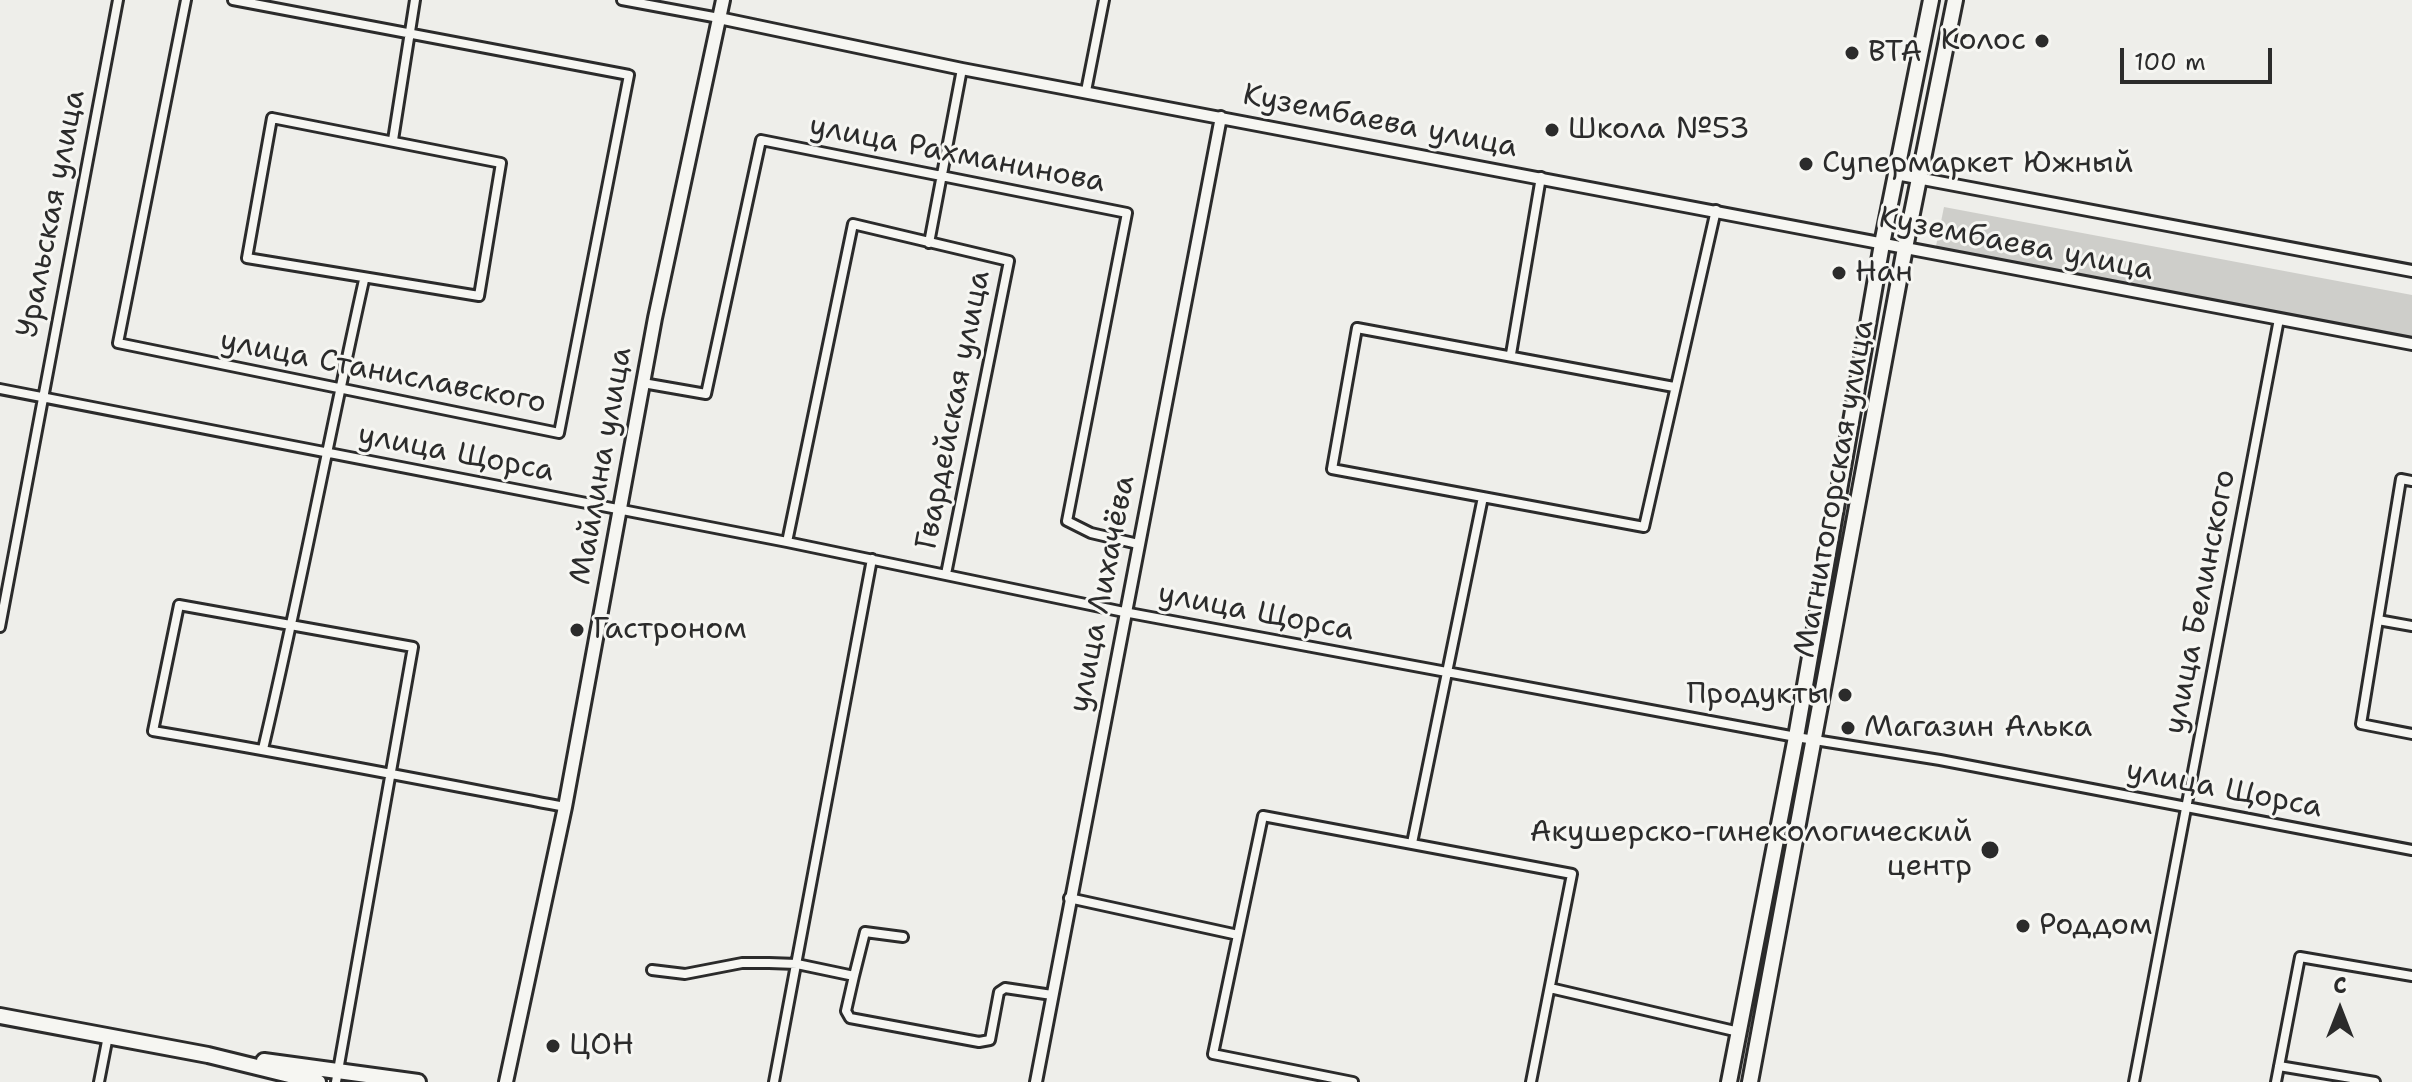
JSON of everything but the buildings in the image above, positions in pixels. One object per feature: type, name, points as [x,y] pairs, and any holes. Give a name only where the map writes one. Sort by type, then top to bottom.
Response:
[{"type":"main road","name":"Майлина улица","points":[[506,1082],[565,807],[643,383],[723,0]]},
{"type":"main road","name":"Магнитогорская улица","points":[[1729,1082],[1796,737],[1882,244],[1931,0]]},
{"type":"main road","name":"Магнитогорская улица","points":[[1750,1082],[1905,248],[1955,0]]},
{"type":"main road","points":[[0,1016],[337,1076],[418,1082]]},
{"type":"main road","points":[[208,1055],[318,1082]]},
{"type":"street","name":"Уральская улица","points":[[0,627],[40,399],[118,0]]},
{"type":"street","name":"улица Станиславского","points":[[186,0],[118,343],[559,433],[629,75],[233,0]]},
{"type":"street","points":[[393,140],[415,0]]},
{"type":"street","name":"Кузембаева улица","points":[[622,0],[962,69],[2412,344]]},
{"type":"street","points":[[1086,91],[1104,0]]},
{"type":"street","points":[[929,243],[962,69]]},
{"type":"street","name":"улица Лихачёва","points":[[1036,1082],[1221,117]]},
{"type":"street","points":[[272,118],[393,140],[501,163],[479,296],[364,280],[247,258],[272,118]]},
{"type":"street","name":"улица Рахманинова","points":[[643,383],[706,394],[761,140],[1127,213],[1067,521],[1091,533],[1138,544]]},
{"type":"street","name":"Кузембаева улица","points":[[1896,174],[2412,271]]},
{"type":"street","points":[[1511,354],[1541,177]]},
{"type":"street","points":[[1674,387],[1511,354],[1357,328],[1332,469],[1644,527],[1716,210]]},
{"type":"street","name":"Гвардейская улица","points":[[787,542],[853,224],[1009,261],[946,574]]},
{"type":"street","points":[[263,749],[293,625],[324,454],[364,280]]},
{"type":"street","name":"улица Белинского","points":[[2134,1082],[2279,319]]},
{"type":"street","name":"улица Щорса","points":[[0,389],[787,542],[1124,612],[2412,850]]},
{"type":"street","points":[[2412,481],[2401,479],[2361,724],[2412,734]]},
{"type":"street","points":[[1412,843],[1483,497]]},
{"type":"street","name":"Гвардейская улица","points":[[774,1082],[872,559]]},
{"type":"street","points":[[337,1076],[390,774],[413,647],[179,605],[153,731],[263,749],[390,774],[565,807]]},
{"type":"street","points":[[2378,620],[2412,626]]},
{"type":"street","points":[[1353,1082],[1213,1054],[1263,816],[1572,874],[1531,1082]]},
{"type":"street","points":[[1069,898],[1238,935]]},
{"type":"street","points":[[903,937],[865,932],[846,1011],[850,1018],[979,1042],[990,1040],[999,992],[1005,988],[1052,995]]},
{"type":"street","points":[[2276,1082],[2300,957],[2412,976]]},
{"type":"street","points":[[652,970],[685,974],[742,963],[797,964],[854,976]]},
{"type":"street","points":[[1550,988],[1739,1032]]},
{"type":"street","points":[[99,1082],[108,1036]]},
{"type":"street","points":[[2279,1066],[2375,1082]]},
{"type":"shaded area","points":[[1944,207],[2412,295],[2412,343],[1935,251]]},
{"type":"place","name":"Колос","points":[[2042,41]]},
{"type":"place","name":"BTA","points":[[1852,53]]},
{"type":"place","name":"Школа №53","points":[[1552,130]]},
{"type":"place","name":"Супермаркет Южный","points":[[1806,164]]},
{"type":"place","name":"Нан","points":[[1839,273]]},
{"type":"place","name":"Гастроном","points":[[577,630]]},
{"type":"place","name":"Продукты","points":[[1845,695]]},
{"type":"place","name":"Магазин Алька","points":[[1848,728]]},
{"type":"place","name":"Акушерско-гинекологический центр","points":[[1990,850]]},
{"type":"place","name":"Роддом","points":[[2023,926]]},
{"type":"place","name":"ЦОН","points":[[553,1046]]}]
